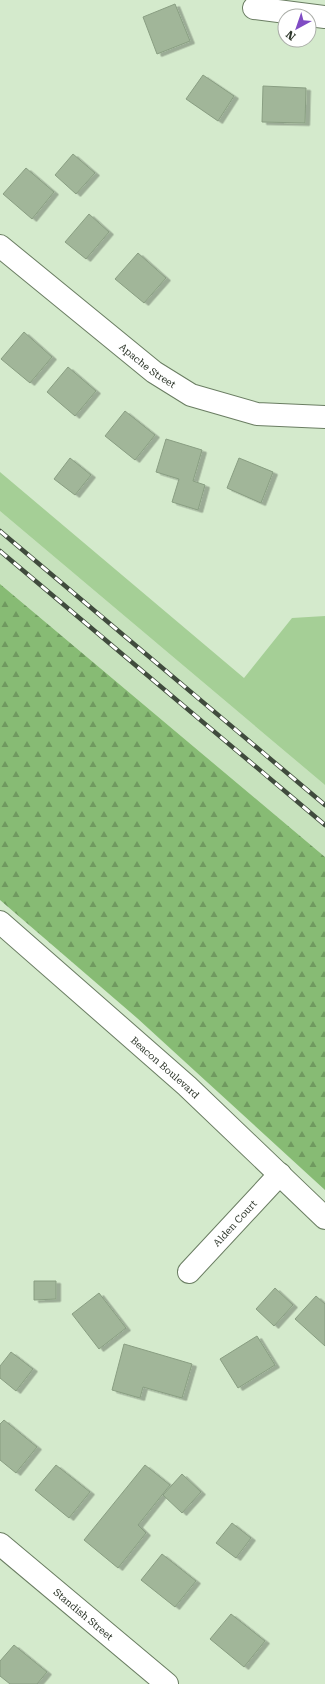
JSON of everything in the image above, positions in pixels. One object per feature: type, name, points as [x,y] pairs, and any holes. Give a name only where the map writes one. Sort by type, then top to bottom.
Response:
[{"type":"street","points":[[254,8],[325,17]]},
{"type":"street","name":"Apache Street","points":[[0,246],[154,372],[191,395],[257,414],[325,417]]},
{"type":"street","name":"Beacon Boulevard","points":[[0,922],[187,1086],[325,1218]]},
{"type":"street","name":"Alden Court","points":[[190,1272],[280,1174]]},
{"type":"street","name":"Standish Street","points":[[0,1544],[167,1684]]},
{"type":"shaded area","points":[[0,472],[244,678],[292,618],[325,616],[325,785],[0,511]]},
{"type":"shaded area","points":[[0,511],[325,785],[325,857],[0,584]]},
{"type":"green space","points":[[0,584],[325,857],[325,1190],[137,1018],[0,900]]},
{"type":"building","points":[[175,4],[190,41],[157,54],[143,17]]},
{"type":"building","points":[[203,75],[234,96],[218,121],[186,99]]},
{"type":"building","points":[[263,86],[306,88],[305,123],[262,122]]},
{"type":"building","points":[[73,154],[95,173],[76,194],[55,175]]},
{"type":"building","points":[[26,168],[54,192],[32,219],[3,194]]},
{"type":"building","points":[[89,214],[109,232],[86,259],[65,242]]},
{"type":"building","points":[[138,253],[166,278],[144,303],[115,279]]},
{"type":"building","points":[[24,332],[52,357],[30,383],[1,359]]},
{"type":"building","points":[[68,367],[96,391],[75,416],[47,392]]},
{"type":"building","points":[[125,411],[155,435],[135,460],[105,436]]},
{"type":"building","points":[[166,439],[202,450],[193,481],[205,485],[198,510],[172,502],[179,479],[156,472]]},
{"type":"building","points":[[70,458],[91,475],[75,495],[54,479]]},
{"type":"building","points":[[239,458],[273,472],[261,503],[227,488]]},
{"type":"building","points":[[34,1281],[56,1281],[56,1299],[34,1300]]},
{"type":"building","points":[[275,1288],[293,1305],[274,1326],[256,1309]]},
{"type":"building","points":[[99,1293],[126,1328],[99,1349],[72,1314]]},
{"type":"building","points":[[316,1296],[325,1304],[325,1346],[295,1319]]},
{"type":"building","points":[[257,1336],[275,1365],[238,1388],[220,1359]]},
{"type":"building","points":[[124,1344],[192,1364],[182,1398],[143,1387],[140,1398],[112,1390]]},
{"type":"building","points":[[11,1352],[33,1369],[16,1391],[0,1378],[0,1366]]},
{"type":"building","points":[[4,1420],[37,1447],[16,1473],[0,1460],[0,1424]]},
{"type":"building","points":[[56,1465],[90,1492],[69,1518],[35,1490]]},
{"type":"building","points":[[145,1465],[170,1485],[138,1525],[146,1533],[118,1568],[84,1540]]},
{"type":"building","points":[[182,1474],[201,1492],[182,1513],[163,1495]]},
{"type":"building","points":[[232,1523],[251,1538],[236,1558],[216,1543]]},
{"type":"building","points":[[162,1554],[196,1581],[175,1607],[141,1580]]},
{"type":"building","points":[[231,1614],[265,1641],[244,1667],[210,1639]]},
{"type":"building","points":[[14,1645],[47,1672],[37,1684],[10,1684],[0,1676],[0,1661]]},
{"type":"railway","points":[[0,531],[325,805]]},
{"type":"railway","points":[[0,551],[325,825]]}]
